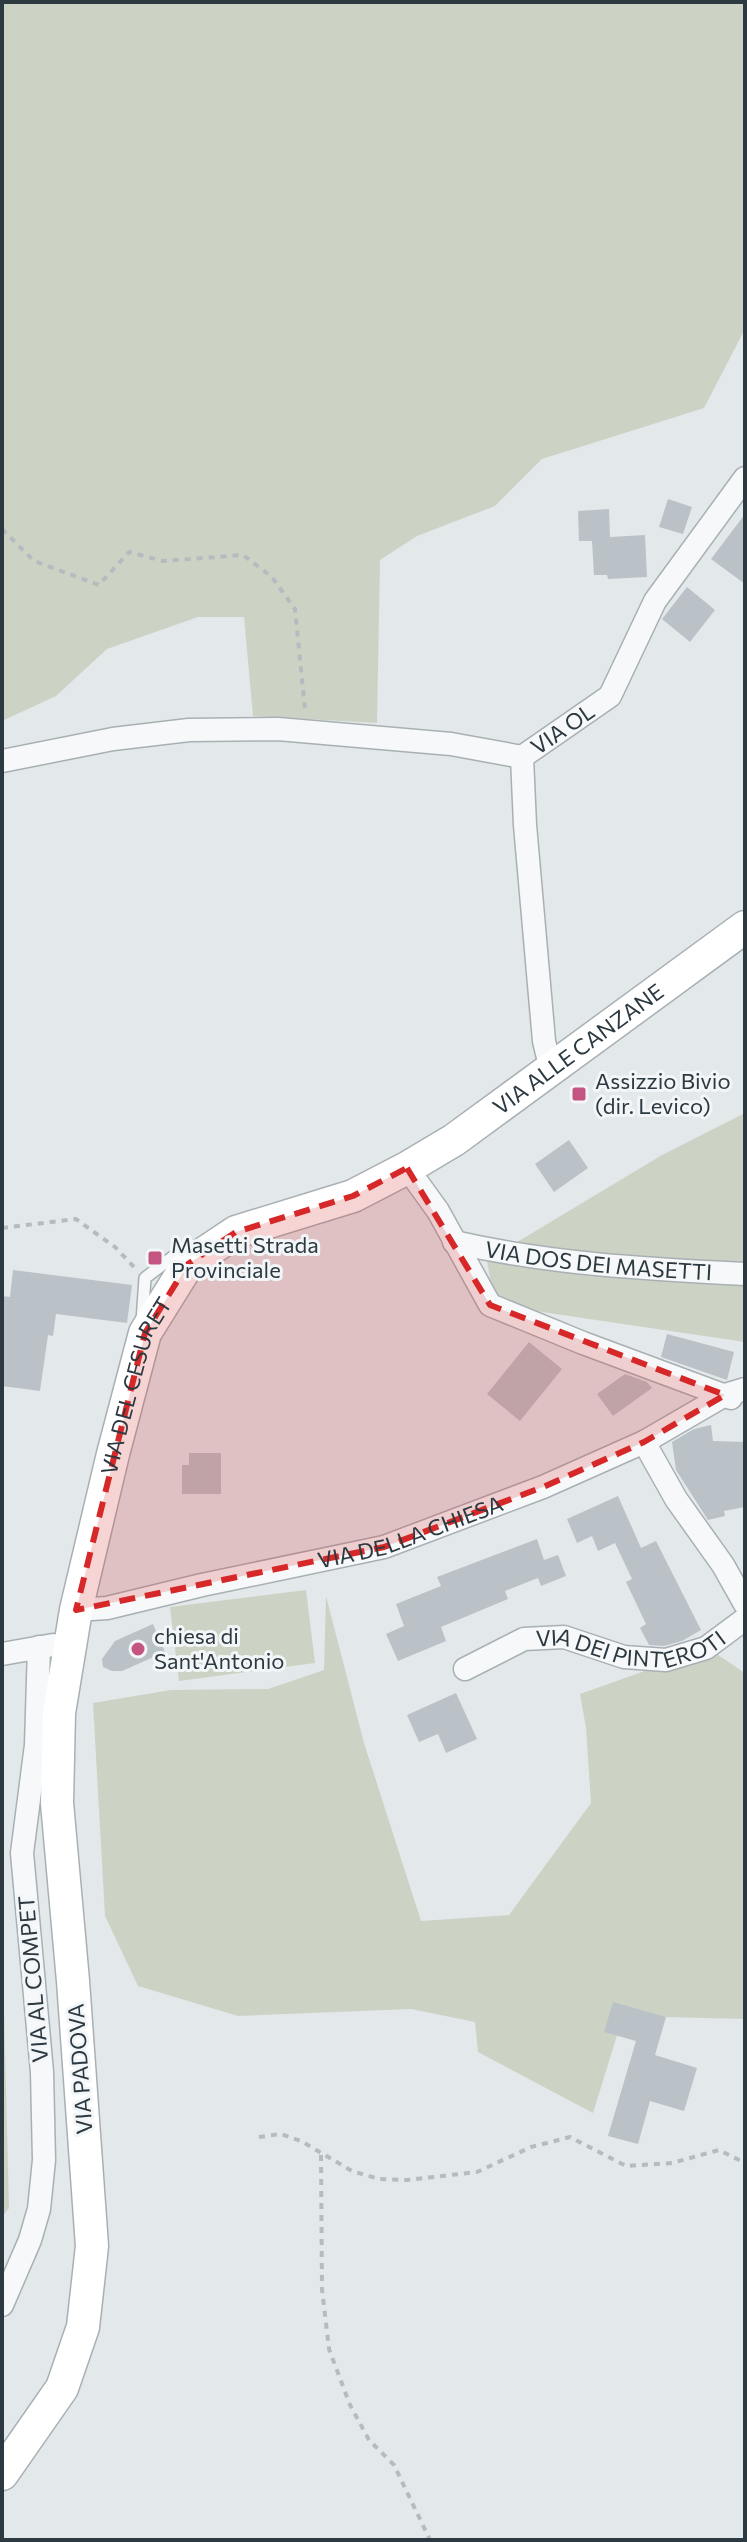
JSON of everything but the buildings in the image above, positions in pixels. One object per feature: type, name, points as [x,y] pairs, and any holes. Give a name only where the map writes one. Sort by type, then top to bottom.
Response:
[{"type":"main road","name":"VIA ALLE CANZANE","points":[[407,1168],[454,1140],[745,927]]},
{"type":"main road","name":"VIA DEL CESURET","points":[[55,1644],[76,1610],[145,1333],[188,1264],[221,1236],[353,1196],[407,1168]]},
{"type":"main road","name":"VIA PADOVA","points":[[2,2474],[62,2388],[83,2327],[92,2246],[57,1803],[59,1713],[55,1644]]},
{"type":"street","name":"VIA OL","points":[[551,1070],[544,1041],[522,757],[610,696],[655,601],[745,478]]},
{"type":"street","points":[[2,761],[113,739],[189,730],[278,729],[451,744],[522,757]]},
{"type":"street","points":[[407,1168],[438,1211],[490,1305],[583,1343],[738,1396]]},
{"type":"street","name":"VIA DOS DEI MASETTI","points":[[454,1242],[564,1262],[745,1274]]},
{"type":"street","name":"VIA DELLA CHIESA","points":[[76,1610],[135,1603],[202,1585],[384,1547],[543,1487],[738,1396]]},
{"type":"street","name":"VIA DEI PINTEROTI","points":[[644,1442],[676,1499],[723,1565],[745,1604]]},
{"type":"street","name":"VIA DEI PINTEROTI","points":[[465,1669],[524,1639],[564,1637],[624,1657],[666,1660],[706,1648],[745,1619]]},
{"type":"street","points":[[2,1654],[55,1644]]},
{"type":"street","name":"VIA AL COMPET","points":[[2,2305],[36,2219],[44,2160],[40,2044],[22,1853],[36,1745],[55,1644]]},
{"type":"lane","points":[[145,1333],[141,1316],[145,1278],[191,1243]]},
{"type":"path","points":[[2,529],[34,561],[99,585],[129,552],[163,561],[243,555],[272,577],[295,609],[308,732]]},
{"type":"path","points":[[2,1228],[76,1219],[115,1247],[145,1278]]},
{"type":"path","points":[[259,2137],[281,2134],[301,2141],[352,2171],[379,2179],[407,2180],[477,2172],[531,2147],[570,2137],[626,2166],[672,2163],[719,2150],[745,2163]]},
{"type":"path","points":[[321,2155],[322,2289],[329,2349],[350,2405],[369,2440],[394,2465],[430,2540]]},
{"type":"highlighted area","points":[[407,1168],[490,1305],[725,1395],[644,1442],[543,1487],[384,1547],[76,1610],[145,1333],[188,1264],[236,1232],[353,1196]]},
{"type":"shaded area","points":[[2,2],[745,2],[745,329],[704,408],[542,459],[495,506],[417,536],[380,560],[377,723],[253,716],[244,617],[198,617],[107,649],[56,696],[2,721]]},
{"type":"shaded area","points":[[745,1113],[745,1342],[494,1305],[487,1260],[662,1155]]},
{"type":"shaded area","points":[[306,1590],[315,1663],[179,1681],[170,1607]]},
{"type":"shaded area","points":[[326,1596],[364,1743],[421,1921],[509,1915],[591,1803],[586,1728],[580,1694],[656,1667],[718,1655],[745,1673],[745,2019],[623,2016],[593,2113],[478,2052],[475,2022],[411,2009],[238,2016],[138,1986],[105,1916],[93,1703],[171,1690],[268,1689],[324,1670]]},
{"type":"shaded area","points":[[2,1930],[9,2208],[2,2217]]},
{"type":"place","name":"Assizzio Bivio (dir. Levico)","points":[[579,1094]]},
{"type":"place","name":"Masetti Strada Provinciale","points":[[155,1258]]},
{"type":"place","name":"chiesa di Sant'Antonio","points":[[138,1649]]}]
